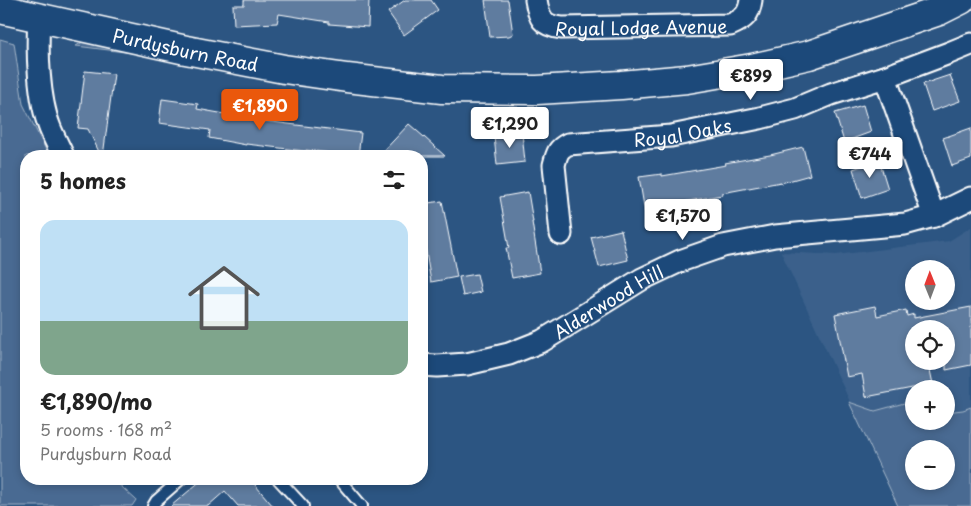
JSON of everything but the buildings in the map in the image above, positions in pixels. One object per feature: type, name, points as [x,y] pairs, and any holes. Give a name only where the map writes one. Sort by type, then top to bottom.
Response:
[{"type":"street","name":"Royal Lodge Avenue","points":[[536,0],[543,22],[551,27],[562,28],[730,25],[748,14],[751,0]]},
{"type":"street","name":"Purdysburn Road","points":[[0,9],[186,50],[293,70],[442,89],[537,90],[620,85],[687,78],[752,68],[809,54],[940,11],[961,0]]},
{"type":"street","points":[[39,18],[38,49],[44,104],[50,127],[60,150]]},
{"type":"street","name":"Royal Oaks","points":[[561,234],[554,165],[556,154],[568,144],[671,136],[760,118],[794,109],[971,44]]},
{"type":"street","points":[[885,77],[934,216]]},
{"type":"street","name":"Alderwood Hill","points":[[428,365],[467,364],[509,354],[542,342],[642,279],[680,261],[723,246],[774,236],[905,224],[934,216],[971,198]]},
{"type":"lane","points":[[153,506],[174,485]]},
{"type":"lane","points":[[284,485],[304,506]]},
{"type":"lane","points":[[344,485],[362,506]]},
{"type":"shaded area","points":[[0,39],[14,43],[23,104],[46,150],[20,150],[20,485],[120,485],[136,500],[132,506],[0,506]]},
{"type":"shaded area","points":[[86,40],[157,56],[76,46]]},
{"type":"shaded area","points":[[971,227],[971,506],[898,506],[781,252],[836,255],[949,241]]},
{"type":"shaded area","points":[[849,402],[875,411],[905,403],[905,430],[955,430],[955,411],[971,407],[971,506],[898,506]]}]
